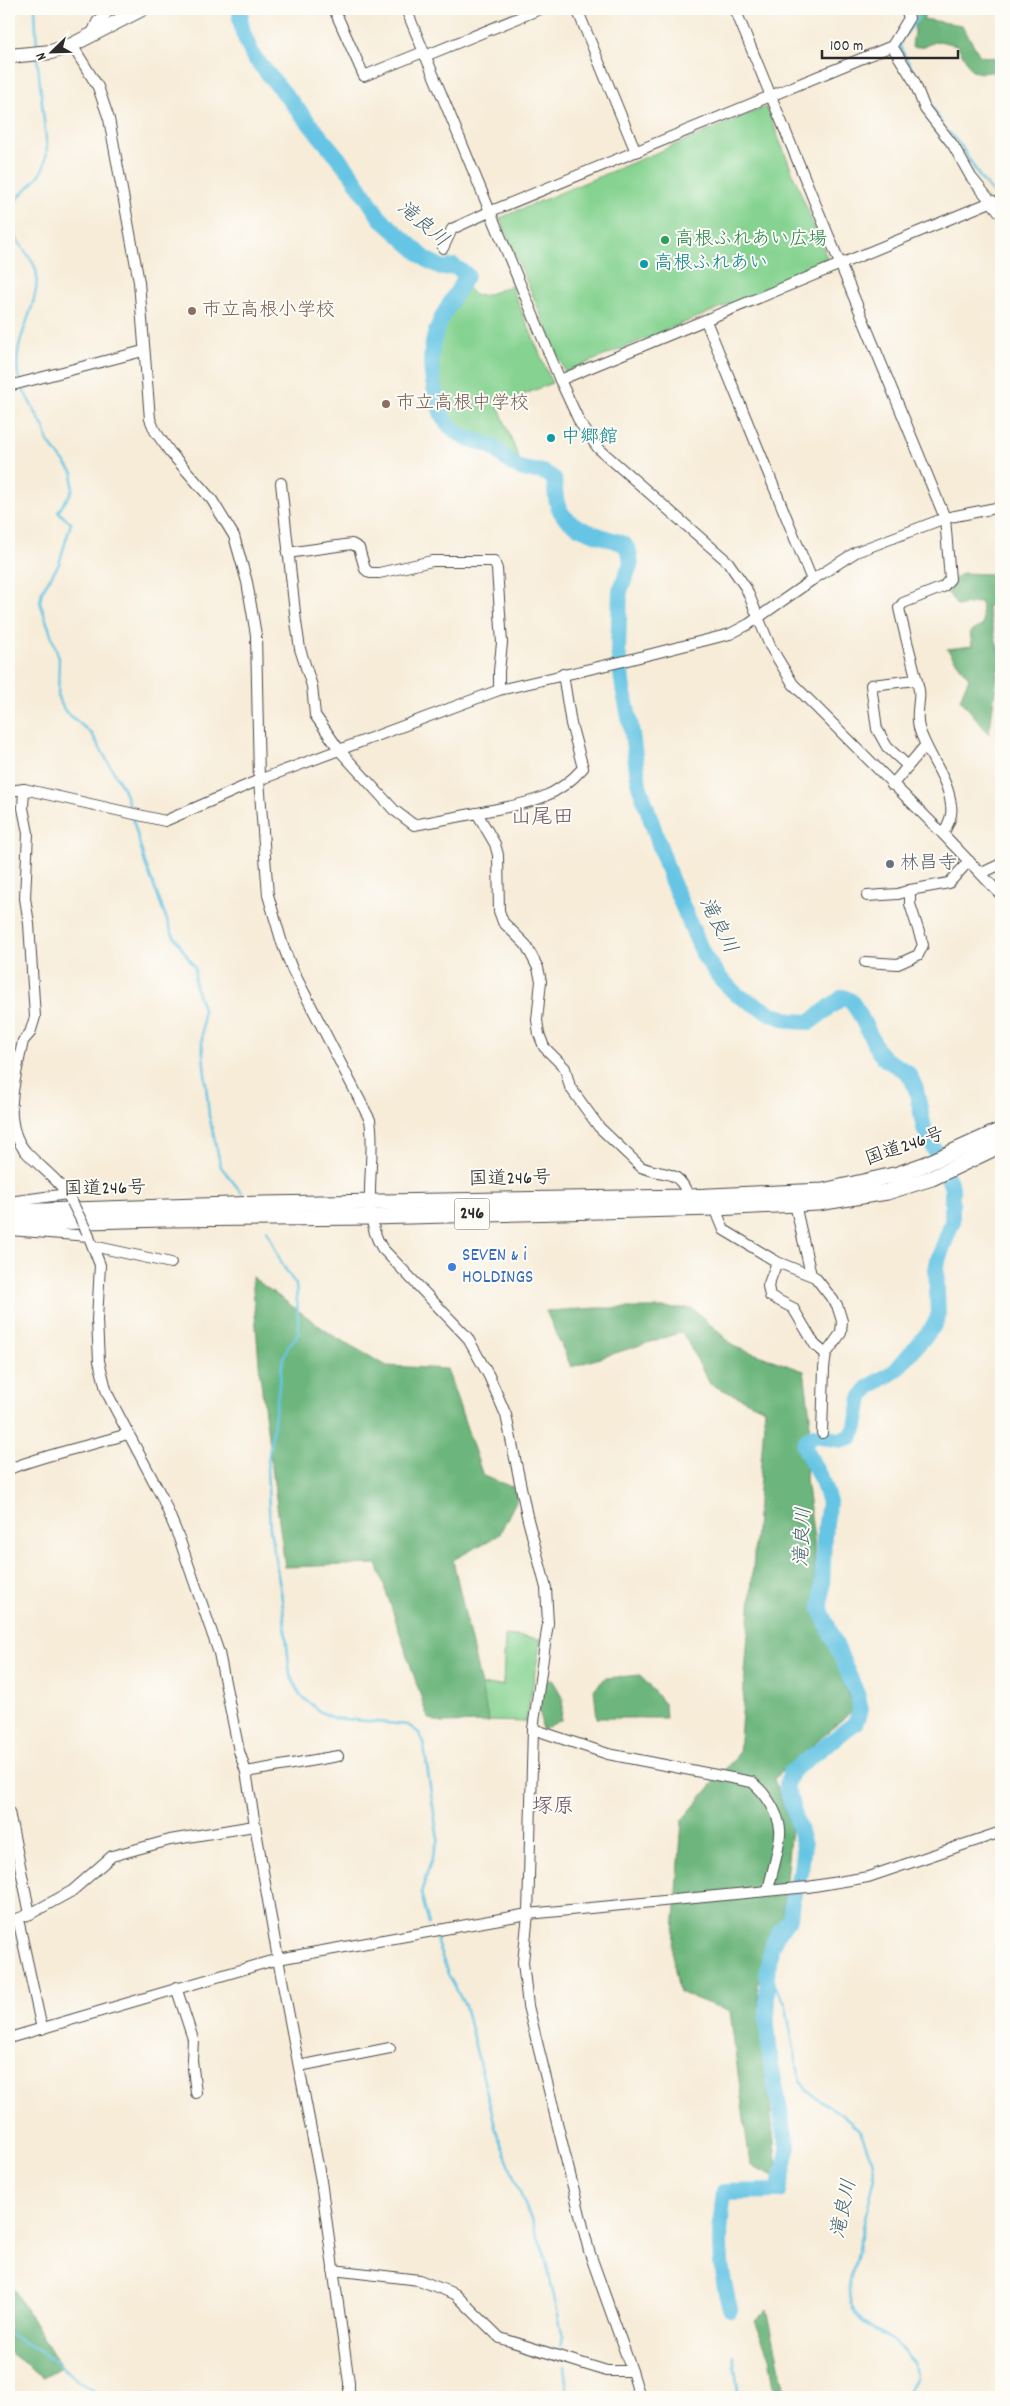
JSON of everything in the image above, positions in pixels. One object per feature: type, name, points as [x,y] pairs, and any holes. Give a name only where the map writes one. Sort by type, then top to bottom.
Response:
[{"type":"highway","name":"国道246号","points":[[967,1155],[1001,1130]]},
{"type":"highway","name":"国道246号","points":[[9,1212],[262,1204],[371,1211],[714,1208],[795,1204],[887,1192],[967,1155],[1001,1145]]},
{"type":"highway","name":"国道246号","points":[[9,1223],[371,1211],[823,1191],[898,1174],[929,1171]]},
{"type":"main road","points":[[9,56],[37,54],[72,45],[142,9]]},
{"type":"street","points":[[92,36],[97,22],[111,9]]},
{"type":"street","points":[[334,9],[364,76],[540,9]]},
{"type":"street","points":[[406,9],[560,380],[588,437],[612,462],[728,562],[746,588],[770,646],[792,684],[982,873],[1001,895]]},
{"type":"street","points":[[577,9],[636,152]]},
{"type":"street","points":[[735,9],[945,518],[950,579],[943,587],[903,603],[899,608],[920,692],[916,711],[925,746],[945,781],[951,804],[952,815],[943,834]]},
{"type":"street","points":[[443,248],[452,229],[489,212],[892,46],[909,18],[906,9]]},
{"type":"street","points":[[72,45],[98,87],[109,119],[140,282],[144,327],[143,351],[150,419],[155,431],[170,452],[212,500],[234,536],[242,560],[256,635],[259,780],[264,818],[266,880],[282,943],[292,970],[370,1120],[372,1135],[371,1211],[374,1235],[382,1248],[467,1337],[489,1376],[506,1415],[527,1516],[546,1588],[548,1623],[533,1729],[528,1914],[523,1962],[528,2006],[589,2252],[640,2397]]},
{"type":"street","points":[[892,46],[914,81],[925,109],[953,145],[971,177],[993,201],[1001,214]]},
{"type":"street","points":[[560,380],[993,201]]},
{"type":"street","points":[[706,321],[812,580]]},
{"type":"street","points":[[11,385],[143,351]]},
{"type":"street","points":[[281,483],[287,553],[297,631],[312,686],[315,715],[340,751],[394,810],[414,825],[541,800],[574,779],[583,768],[571,724],[562,674]]},
{"type":"street","points":[[9,791],[24,789],[165,821],[259,780],[340,751],[450,706],[499,690],[562,674],[624,662],[714,640],[749,624],[856,552],[945,518],[1001,507]]},
{"type":"street","points":[[287,553],[352,544],[359,548],[364,569],[370,573],[379,573],[432,561],[494,561],[497,569],[502,643],[498,671],[499,690]]},
{"type":"street","points":[[908,766],[887,748],[878,728],[872,686],[916,680]]},
{"type":"street","points":[[892,785],[925,746]]},
{"type":"street","points":[[24,789],[23,808],[28,840],[24,898],[29,924],[35,1016],[30,1033],[23,1041],[9,1116],[19,1143],[60,1183],[70,1198],[100,1265],[97,1320],[99,1361],[107,1392],[162,1497],[179,1538],[218,1653],[239,1751],[246,1772],[278,1959],[321,2181],[349,2383],[349,2397]]},
{"type":"street","points":[[477,813],[495,844],[498,855],[499,912],[503,922],[526,945],[538,968],[541,981],[537,1020],[539,1034],[544,1046],[565,1068],[573,1092],[599,1127],[641,1167],[667,1172],[676,1177],[689,1197]]},
{"type":"street","points":[[867,896],[898,894],[948,883],[970,861]]},
{"type":"street","points":[[982,873],[1001,864]]},
{"type":"street","points":[[865,962],[898,964],[918,954],[923,945],[910,904],[910,890]]},
{"type":"street","points":[[9,1202],[70,1198]]},
{"type":"street","points":[[795,1204],[811,1275]]},
{"type":"street","points":[[714,1208],[724,1230],[777,1262],[815,1277],[836,1305],[842,1321],[841,1333],[826,1354],[822,1433]]},
{"type":"street","points":[[9,1230],[89,1238],[171,1263]]},
{"type":"street","points":[[777,1262],[768,1286],[770,1296],[793,1308],[815,1345],[826,1354]]},
{"type":"street","points":[[9,1469],[42,1456],[76,1450],[128,1434]]},
{"type":"street","points":[[533,1729],[608,1754],[752,1782],[762,1790],[775,1812],[780,1829],[768,1890]]},
{"type":"street","points":[[246,1772],[338,1756]]},
{"type":"street","points":[[9,1812],[30,1914]]},
{"type":"street","points":[[42,2029],[13,1920],[30,1914],[72,1892],[112,1856],[170,1840],[254,1826]]},
{"type":"street","points":[[9,2038],[176,1987],[278,1959],[528,1914],[768,1890],[808,1888],[868,1876],[1001,1832]]},
{"type":"street","points":[[176,1987],[193,2039],[192,2060],[196,2093]]},
{"type":"street","points":[[299,2066],[390,2048]]},
{"type":"street","points":[[333,2270],[419,2280],[455,2294],[500,2338],[607,2371],[632,2371]]},
{"type":"green space","points":[[917,9],[927,9],[923,19],[962,25],[980,56],[996,58],[1001,48],[1001,71],[981,73],[972,71],[957,45],[939,41],[921,47],[912,47]]},
{"type":"green space","name":"高根ふれあい広場","points":[[766,107],[829,263],[565,372],[500,218]]},
{"type":"green space","points":[[466,286],[475,295],[483,296],[511,286],[552,383],[498,405],[521,464],[492,441],[469,432],[453,422],[447,414],[436,371],[435,350],[437,334],[448,309]]},
{"type":"green space","points":[[1001,572],[1001,605],[987,606],[1000,655],[989,734],[960,699],[969,678],[947,649],[972,646],[970,632],[983,625],[981,602],[957,606],[945,588],[961,573],[993,574]]},
{"type":"green space","points":[[252,1277],[332,1335],[387,1366],[447,1369],[483,1476],[515,1488],[517,1499],[499,1535],[453,1560],[489,1722],[441,1723],[428,1718],[377,1564],[285,1567],[260,1375]]},
{"type":"green space","points":[[598,1308],[692,1308],[735,1347],[804,1371],[810,1416],[806,1479],[814,1539],[815,1609],[854,1709],[774,1779],[791,1828],[781,1929],[757,1985],[778,2178],[750,2165],[730,2012],[679,1992],[673,1959],[682,1820],[739,1753],[765,1409],[710,1384],[682,1332],[571,1367],[546,1311]]},
{"type":"green space","points":[[505,1635],[541,1639],[526,1722],[486,1721],[481,1686],[503,1685]]},
{"type":"green space","points":[[640,1675],[665,1705],[666,1718],[597,1718],[594,1689],[606,1678]]},
{"type":"green space","points":[[552,1679],[563,1698],[561,1720],[542,1730],[539,1700],[541,1682]]},
{"type":"green space","points":[[9,2281],[61,2367],[43,2377],[9,2352]]},
{"type":"green space","points":[[767,2309],[786,2397],[776,2397],[769,2357],[755,2321]]},
{"type":"waterway","points":[[35,9],[37,49]]},
{"type":"waterway","name":"滝良川","points":[[242,9],[240,17],[243,33],[253,56],[350,172],[380,218],[427,260],[443,268],[454,266],[467,275],[442,319],[433,345],[431,360],[432,376],[443,417],[462,436],[493,447],[516,466],[549,475],[554,479],[557,503],[567,520],[585,530],[624,544],[629,551],[631,563],[620,591],[618,650],[639,785],[671,879],[704,956],[720,978],[737,995],[772,1014],[792,1021],[810,1022],[843,997],[851,1001],[878,1051],[885,1059],[907,1072],[911,1078],[916,1089],[924,1128],[952,1187],[952,1223],[936,1265],[938,1317],[933,1327],[895,1371],[869,1387],[861,1398],[856,1427],[851,1437],[840,1440],[814,1435],[807,1439],[804,1446],[822,1481],[829,1502],[824,1537],[821,1610],[857,1694],[861,1709],[855,1723],[791,1772],[786,1786],[804,1845],[801,1870],[792,1901],[790,1918],[777,1935],[771,1948],[767,1975],[767,2025],[771,2065],[788,2150],[779,2191],[724,2192],[720,2250],[723,2278],[730,2309]]},
{"type":"waterway","points":[[915,9],[918,19],[901,40],[900,47],[942,124]]},
{"type":"waterway","points":[[19,380],[17,366],[20,341],[36,292],[37,279],[33,263],[13,233],[10,226],[10,217],[15,203],[38,177],[46,160],[47,148],[37,57]]},
{"type":"waterway","points":[[949,132],[961,146],[981,179],[1001,203]]},
{"type":"waterway","points":[[21,386],[44,428],[48,442],[73,473],[72,491],[58,512],[71,523],[59,564],[42,591],[40,602],[59,658],[58,698],[65,711],[92,734],[123,788],[131,810]]},
{"type":"waterway","points":[[132,816],[145,863],[172,933],[195,968],[195,986],[203,1008],[202,1043],[209,1116],[221,1167],[242,1193]]},
{"type":"waterway","points":[[267,1230],[282,1264],[296,1285],[299,1333],[288,1347],[283,1358],[267,1468],[270,1529],[282,1598],[290,1674],[299,1694],[319,1711],[333,1718],[408,1725],[419,1733],[423,1740],[438,1839],[421,1893],[429,1924]]},
{"type":"waterway","points":[[436,1939],[448,1974],[465,2006],[498,2137],[544,2252],[563,2337],[561,2345]]},
{"type":"waterway","name":"滝良川","points":[[767,1975],[785,2002],[800,2080],[807,2091],[849,2120],[860,2131],[872,2160],[875,2177],[849,2286],[849,2297],[851,2306],[859,2318],[895,2343],[914,2362],[916,2378],[908,2392],[909,2397]]},
{"type":"waterway","points":[[9,2334],[41,2352],[96,2393],[111,2397]]},
{"type":"waterway","name":"滝良川","points":[[733,2355],[739,2397]]},
{"type":"waterway","points":[[564,2367],[568,2397]]},
{"type":"waterway","points":[[129,2397],[151,2395],[168,2397]]},
{"type":"place","name":"高根ふれあい広場","points":[[665,240]]},
{"type":"place","name":"高根ふれあい","points":[[644,264]]},
{"type":"place","name":"市立高根小学校","points":[[192,311]]},
{"type":"place","name":"市立高根中学校","points":[[386,404]]},
{"type":"place","name":"中郷館","points":[[551,438]]},
{"type":"place","name":"林昌寺","points":[[890,864]]},
{"type":"place","name":"SEVEN & i HOLDINGS","points":[[452,1267]]},
{"type":"district","name":"山尾田","points":[[542,819]]},
{"type":"district","name":"塚原","points":[[553,1808]]}]
